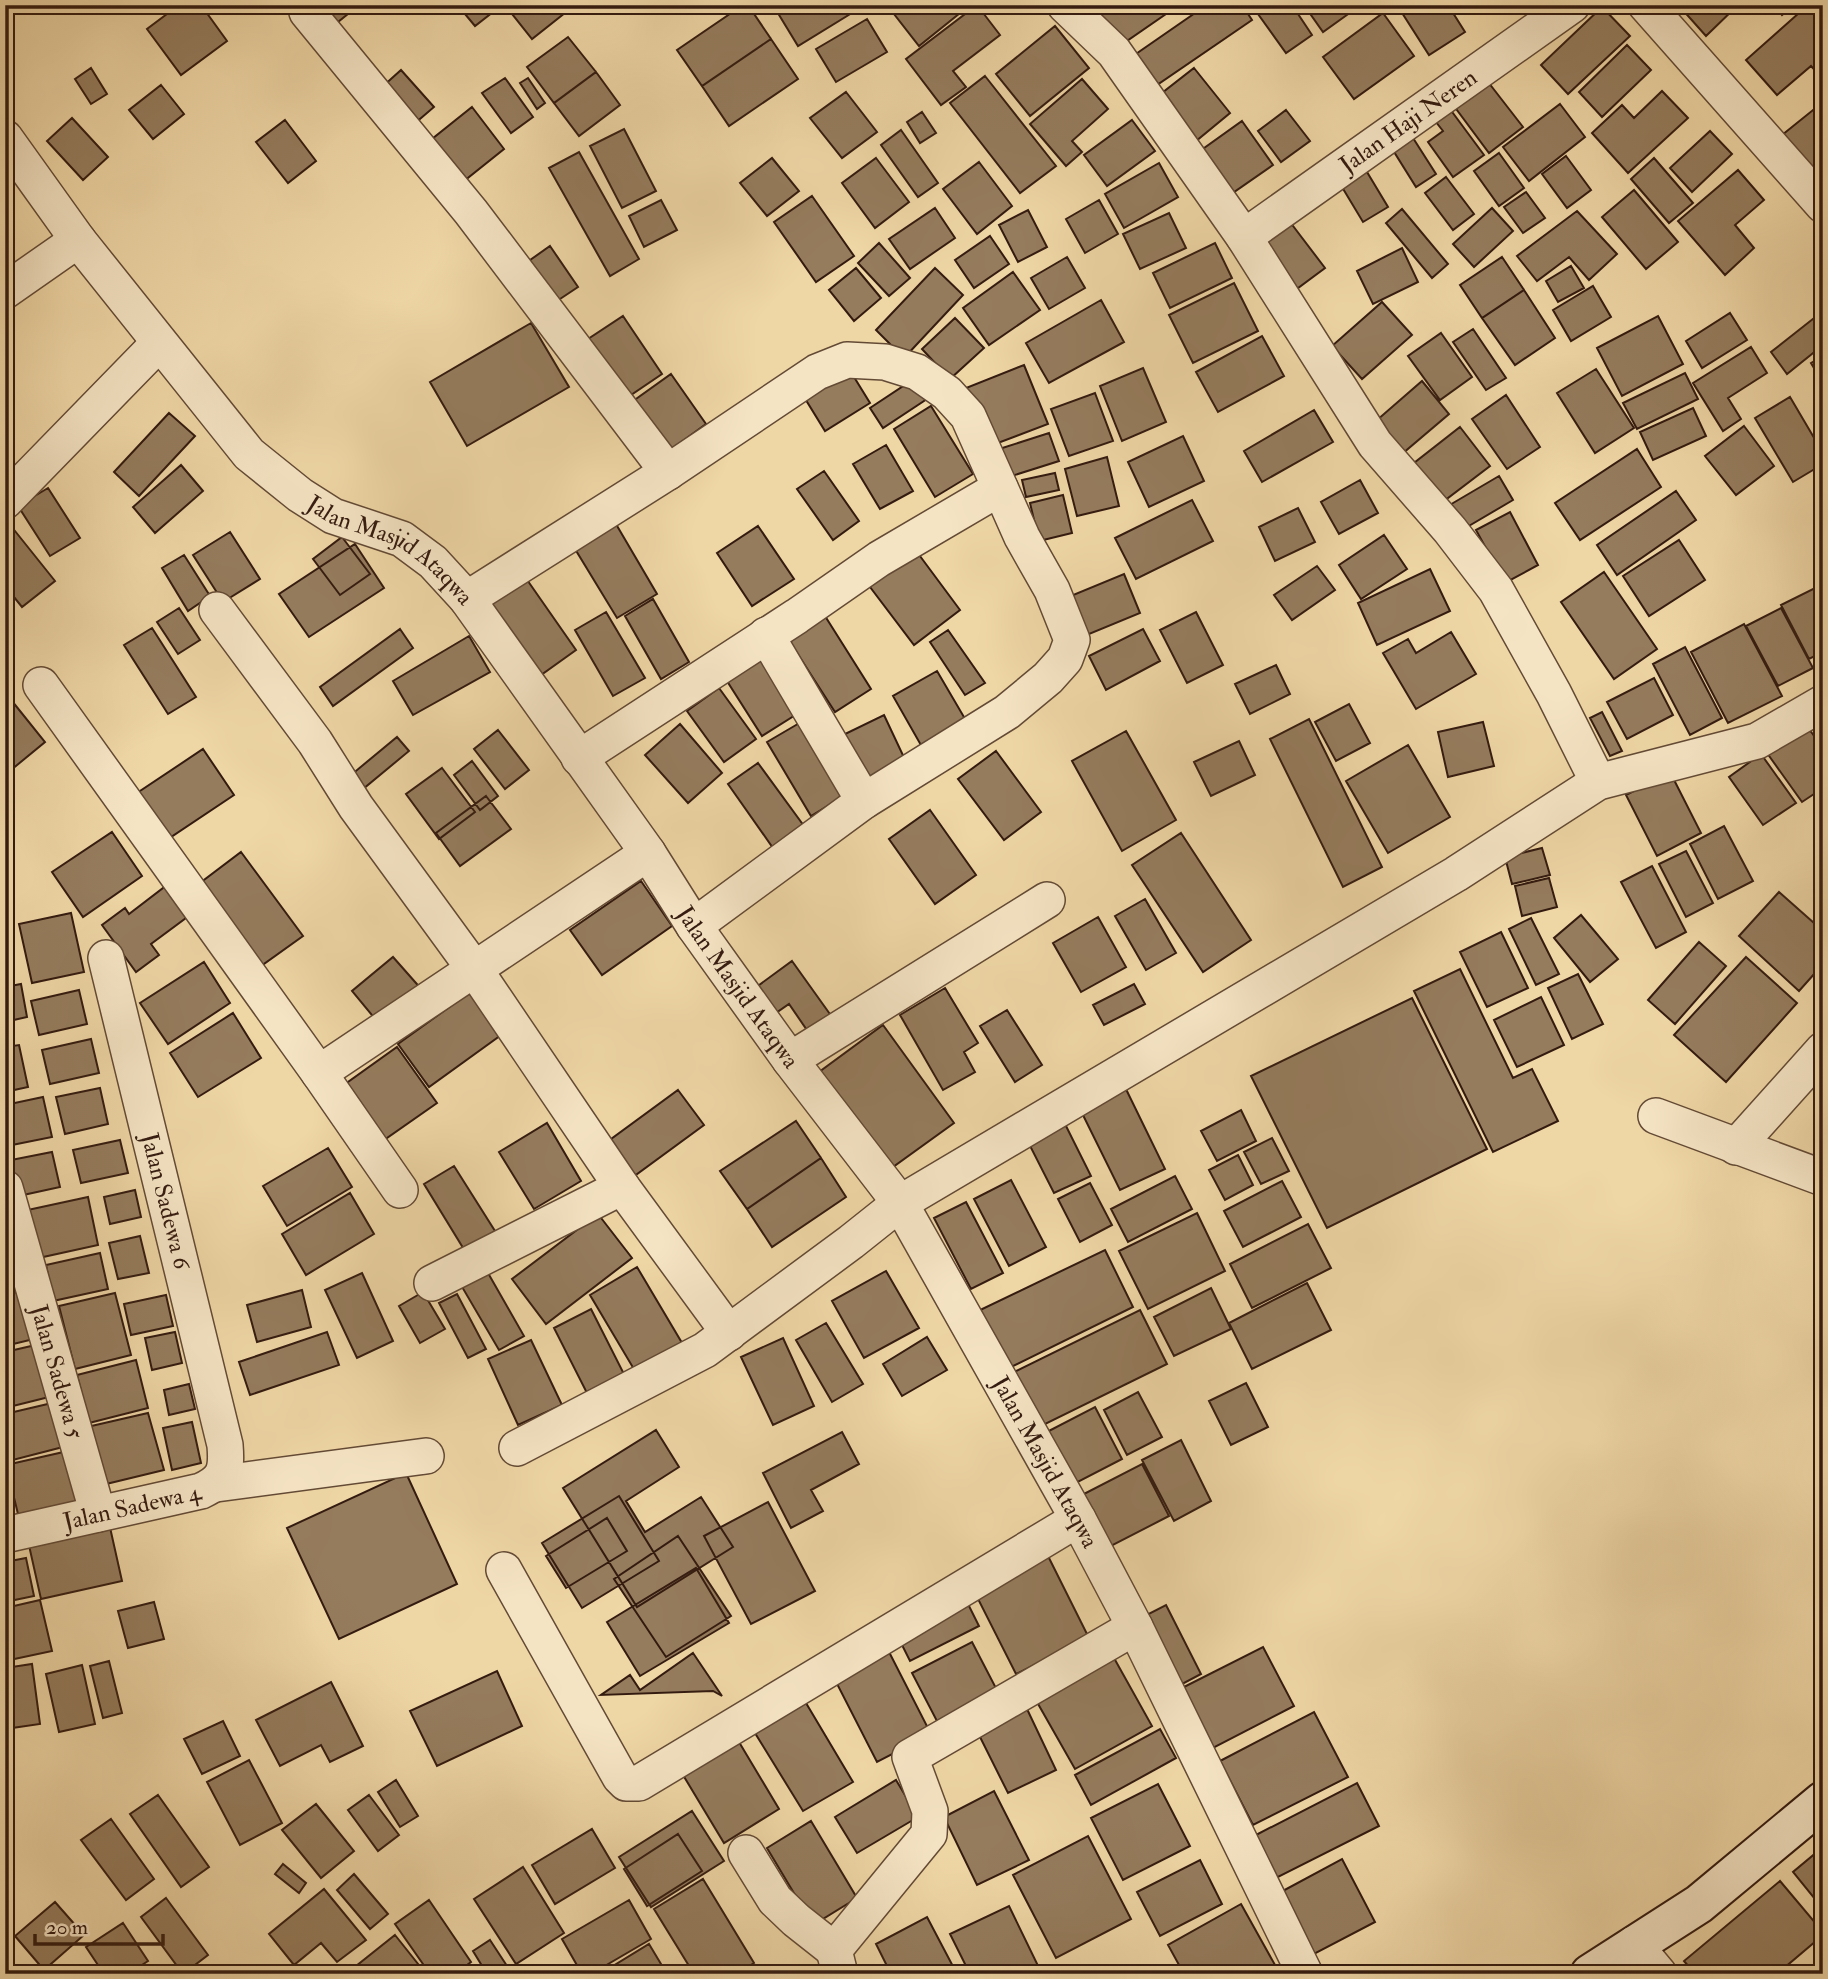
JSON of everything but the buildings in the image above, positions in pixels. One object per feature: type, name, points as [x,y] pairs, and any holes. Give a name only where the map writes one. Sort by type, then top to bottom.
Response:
[{"type":"street","points":[[1065,5],[1114,52],[1244,237],[1375,444],[1450,530],[1496,590],[1554,694],[1598,782]]},
{"type":"street","name":"Jalan Haji Neren","points":[[1244,237],[1572,5]]},
{"type":"street","points":[[1646,5],[1823,205]]},
{"type":"street","points":[[307,12],[471,212],[668,472]]},
{"type":"street","name":"Jalan Masjid Ataqwa","points":[[5,138],[78,240],[150,353],[249,454],[300,495],[333,516],[402,539],[433,562],[467,599],[648,853],[694,926],[790,1060],[900,1203],[1079,1519],[1135,1627],[1305,1974]]},
{"type":"street","points":[[5,291],[78,240]]},
{"type":"street","points":[[5,501],[150,353]]},
{"type":"street","points":[[467,599],[668,472],[817,372],[847,360],[885,362],[917,372],[947,393],[968,416],[1022,537],[1052,590],[1072,640],[1065,659],[1048,678],[1007,712],[863,801],[694,926]]},
{"type":"street","points":[[579,758],[879,559],[1000,488]]},
{"type":"street","points":[[217,610],[315,742],[356,807],[475,971],[622,1187],[729,1333]]},
{"type":"street","points":[[766,635],[863,801]]},
{"type":"street","points":[[41,685],[400,1190]]},
{"type":"street","points":[[517,1448],[705,1350],[900,1203],[1457,874],[1598,782],[1757,741],[1823,703]]},
{"type":"street","points":[[319,1073],[648,853]]},
{"type":"street","points":[[790,1060],[1047,901]]},
{"type":"street","name":"Jalan Sadewa 6","points":[[106,958],[225,1445]]},
{"type":"street","points":[[1736,1147],[1823,1050]]},
{"type":"street","points":[[1656,1116],[1823,1178]]},
{"type":"street","points":[[432,1283],[622,1187]]},
{"type":"street","name":"Jalan Sadewa 5","points":[[5,1188],[98,1514]]},
{"type":"street","name":"Jalan Sadewa 4","points":[[5,1535],[201,1491],[216,1484],[224,1472],[225,1445]]},
{"type":"street","points":[[216,1484],[426,1456]]},
{"type":"street","points":[[504,1570],[620,1777],[626,1783],[639,1783],[1079,1519]]},
{"type":"street","points":[[746,1853],[775,1900],[837,1962],[929,1835],[930,1811],[910,1757],[1135,1627]]},
{"type":"street","points":[[1590,1974],[1699,1904],[1823,1801]]},
{"type":"street","points":[[1634,1944],[1659,1974]]}]
